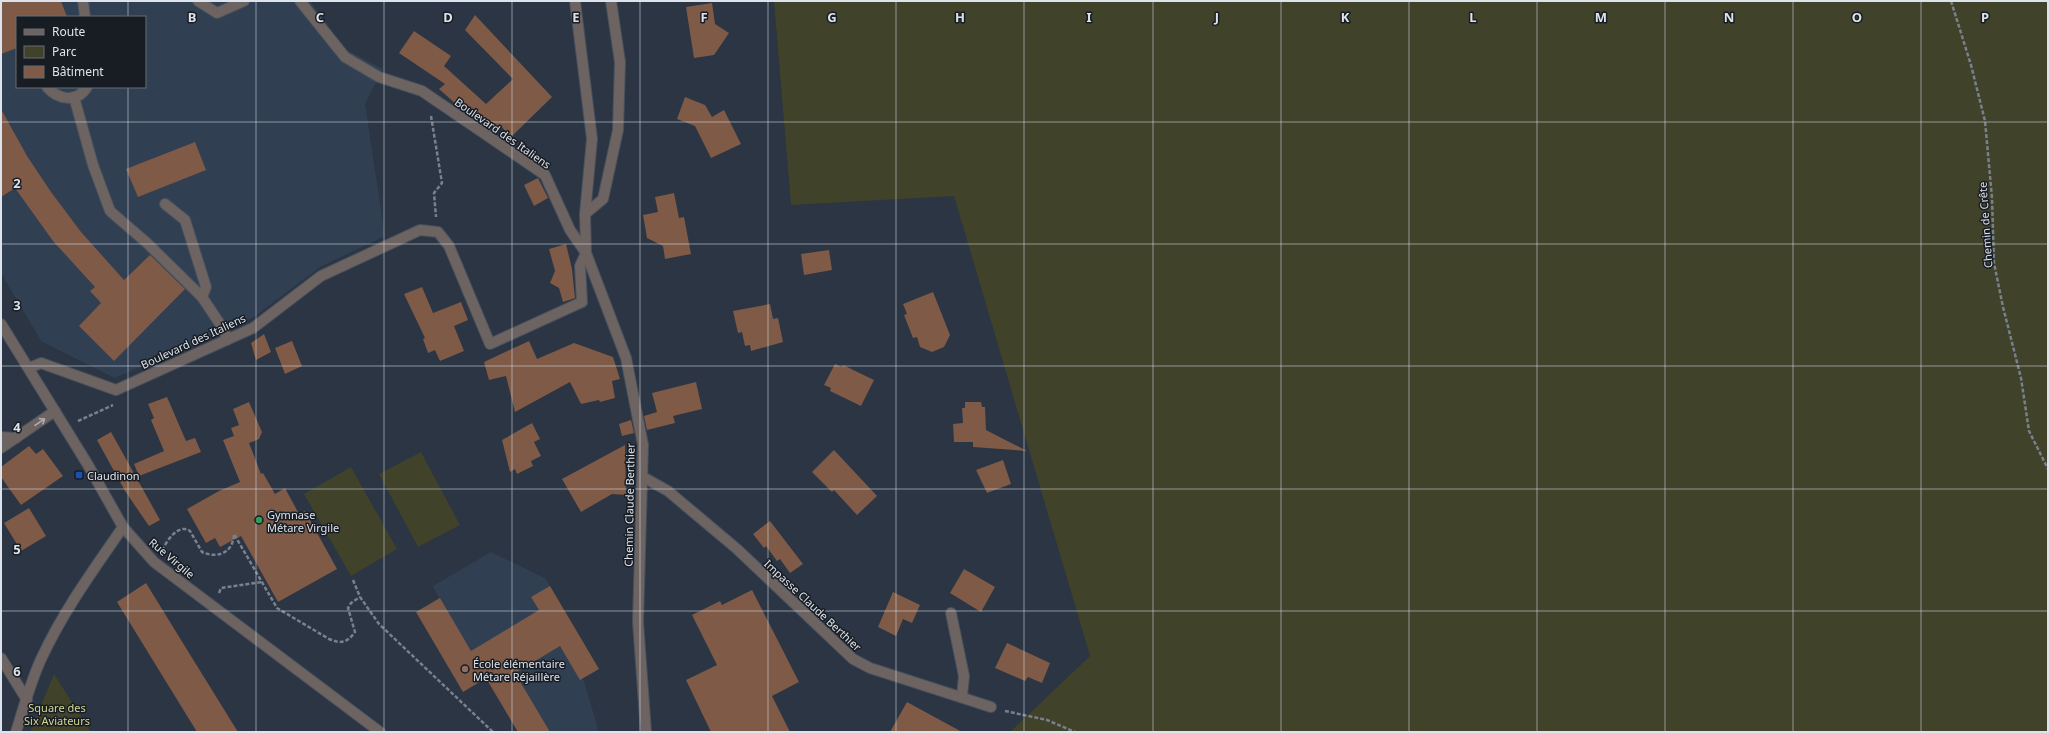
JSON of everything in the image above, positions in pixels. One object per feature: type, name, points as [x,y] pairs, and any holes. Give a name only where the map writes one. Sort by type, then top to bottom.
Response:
[{"type":"street","points":[[83,1],[86,16]]},
{"type":"street","points":[[198,1],[217,13],[244,1]]},
{"type":"street","name":"Boulevard des Italiens","points":[[300,1],[345,56],[379,77],[422,91],[546,175],[570,230],[586,253]]},
{"type":"street","name":"Chemin Claude Berthier","points":[[575,1],[592,139],[585,214],[586,253],[626,358],[643,445],[638,622],[646,732]]},
{"type":"street","points":[[585,214],[603,199],[618,130],[620,62],[611,1]]},
{"type":"street","points":[[49,88],[59,97],[74,97],[81,94],[86,88]]},
{"type":"street","points":[[74,97],[93,165],[110,211],[147,243],[202,297],[224,330],[227,340]]},
{"type":"street","points":[[166,204],[184,220],[206,287],[202,297]]},
{"type":"street","name":"Boulevard des Italiens","points":[[116,390],[253,328],[321,276],[420,230],[438,232]]},
{"type":"street","points":[[438,232],[449,246],[490,344],[582,302],[580,266],[586,253]]},
{"type":"street","name":"Rue Virgile","points":[[1,324],[65,427],[123,527],[154,562],[216,607],[380,732]]},
{"type":"street","points":[[29,368],[41,363],[116,390]]},
{"type":"street","points":[[1,448],[55,411]]},
{"type":"street","points":[[1,438],[16,438]]},
{"type":"street","name":"Impasse Claude Berthier","points":[[642,477],[668,491],[737,549],[852,659],[870,668],[962,696],[991,707]]},
{"type":"street","points":[[16,732],[41,658],[56,629],[77,594],[123,527]]},
{"type":"street","points":[[951,613],[964,676],[962,696]]},
{"type":"street","points":[[1,658],[27,700]]},
{"type":"path","name":"Chemin de Crête","points":[[1951,1],[1971,65],[1985,121],[1992,198],[1994,264],[2021,378],[2029,431],[2048,469]]},
{"type":"path","points":[[422,91],[430,110],[442,183],[434,193],[438,232]]},
{"type":"path","points":[[65,427],[120,401],[116,390]]},
{"type":"path","points":[[154,562],[168,541],[181,529],[190,531],[202,552],[214,556],[222,555],[229,549],[234,542],[234,534],[277,608],[338,643],[345,642],[355,632],[348,608],[351,603],[360,597]]},
{"type":"path","points":[[353,580],[360,597],[379,624],[492,732]]},
{"type":"path","points":[[216,607],[221,588],[262,582]]},
{"type":"path","points":[[991,707],[1047,720],[1075,732]]},
{"type":"shaded area","points":[[1,1],[310,1],[345,49],[383,69],[365,104],[385,236],[320,267],[254,317],[115,378],[41,341],[1,273]]},
{"type":"shaded area","points":[[491,552],[545,578],[599,669],[583,678],[599,732],[518,732],[486,679],[463,692],[416,612],[439,598],[433,586]]},
{"type":"green space","points":[[774,1],[2048,1],[2048,732],[1010,732],[1090,656],[954,196],[791,205]]},
{"type":"green space","points":[[421,452],[460,525],[418,547],[379,474]]},
{"type":"green space","points":[[351,467],[397,549],[351,576],[304,494]]},
{"type":"green space","name":"Square des Six Aviateurs","points":[[54,674],[91,732],[30,732]]},
{"type":"building","points":[[1,1],[61,1],[67,16],[16,16],[16,48],[1,54]]},
{"type":"building","points":[[712,3],[715,24],[729,33],[714,55],[694,58],[686,7]]},
{"type":"building","points":[[475,15],[552,97],[511,137],[501,126],[495,133],[466,113],[439,89],[445,84],[399,53],[414,31],[451,56],[444,66],[486,104],[513,79],[465,30]]},
{"type":"building","points":[[685,97],[705,105],[712,117],[724,110],[741,144],[711,158],[695,126],[677,119]]},
{"type":"building","points":[[1,109],[27,156],[51,192],[81,232],[124,280],[150,255],[185,289],[114,361],[79,326],[101,303],[90,291],[95,287],[53,241],[15,188],[1,197]]},
{"type":"building","points":[[195,142],[206,170],[138,197],[126,169]]},
{"type":"building","points":[[538,178],[548,198],[534,206],[524,185]]},
{"type":"building","points":[[674,193],[679,218],[684,217],[691,254],[665,259],[663,246],[647,238],[643,215],[658,212],[655,197]]},
{"type":"building","points":[[566,244],[572,269],[575,298],[563,302],[559,288],[550,283],[555,271],[549,249]]},
{"type":"building","points":[[829,250],[832,270],[804,275],[801,254]]},
{"type":"building","points":[[422,287],[433,313],[461,302],[468,320],[454,326],[464,351],[440,361],[435,350],[428,353],[423,339],[425,338],[404,294]]},
{"type":"building","points":[[933,292],[950,335],[944,347],[932,352],[920,347],[917,337],[913,338],[904,315],[907,314],[903,304]]},
{"type":"building","points":[[770,304],[773,319],[778,318],[783,342],[751,351],[750,345],[745,346],[742,332],[738,333],[733,311]]},
{"type":"building","points":[[264,334],[271,352],[256,360],[251,343]]},
{"type":"building","points":[[292,341],[302,366],[285,374],[275,348]]},
{"type":"building","points":[[529,341],[537,359],[574,343],[613,357],[620,379],[612,381],[615,398],[600,402],[599,400],[581,404],[570,382],[515,412],[506,376],[489,380],[484,362]]},
{"type":"building","points":[[835,364],[842,367],[843,365],[874,380],[861,406],[830,391],[831,388],[824,385]]},
{"type":"building","points":[[696,382],[702,409],[673,416],[675,423],[647,430],[644,416],[657,412],[652,393]]},
{"type":"building","points":[[167,397],[186,441],[195,438],[201,452],[139,476],[134,464],[164,451],[151,420],[154,418],[148,404]]},
{"type":"building","points":[[249,402],[262,432],[259,439],[249,443],[261,474],[263,473],[275,494],[285,488],[299,514],[305,511],[337,569],[278,602],[241,536],[220,547],[215,538],[206,543],[187,509],[219,491],[240,482],[223,440],[234,436],[231,428],[239,425],[233,409]]},
{"type":"building","points":[[965,402],[981,402],[982,407],[985,407],[986,430],[1027,451],[973,447],[973,442],[954,442],[953,424],[963,423],[962,408],[965,408]]},
{"type":"building","points":[[631,420],[634,433],[622,436],[619,424]]},
{"type":"building","points":[[532,423],[540,439],[534,442],[541,456],[531,461],[533,466],[517,474],[515,469],[510,472],[502,440]]},
{"type":"building","points":[[111,432],[160,520],[149,526],[125,491],[97,440]]},
{"type":"building","points":[[625,445],[626,495],[612,494],[581,512],[562,479]]},
{"type":"building","points":[[29,446],[36,454],[43,449],[63,476],[21,505],[1,477],[1,467]]},
{"type":"building","points":[[834,450],[877,496],[857,515],[834,490],[832,492],[812,472]]},
{"type":"building","points":[[1003,460],[1011,484],[987,493],[976,470]]},
{"type":"building","points":[[29,508],[46,536],[21,551],[4,523]]},
{"type":"building","points":[[770,521],[803,564],[790,573],[780,559],[777,561],[766,546],[764,548],[753,534]]},
{"type":"building","points":[[964,569],[995,587],[981,612],[950,593]]},
{"type":"building","points":[[146,583],[238,732],[197,732],[117,602]]},
{"type":"building","points":[[550,586],[599,669],[580,680],[560,646],[515,673],[550,732],[518,732],[486,678],[463,692],[416,612],[440,598],[471,651],[539,610],[531,597]]},
{"type":"building","points":[[752,590],[799,682],[772,696],[790,732],[711,732],[686,680],[717,665],[692,615],[720,601],[722,605]]},
{"type":"building","points":[[893,592],[920,605],[912,623],[903,619],[896,636],[878,627]]},
{"type":"building","points":[[1007,643],[1050,663],[1042,683],[1028,677],[1025,681],[995,668]]},
{"type":"building","points":[[907,702],[962,732],[890,732]]},
{"type":"place","name":"Claudinon","points":[[79,475]]},
{"type":"place","name":"Gymnase Métare Virgile","points":[[259,520]]},
{"type":"place","name":"École élémentaire Métare Réjaillère","points":[[465,669]]}]
